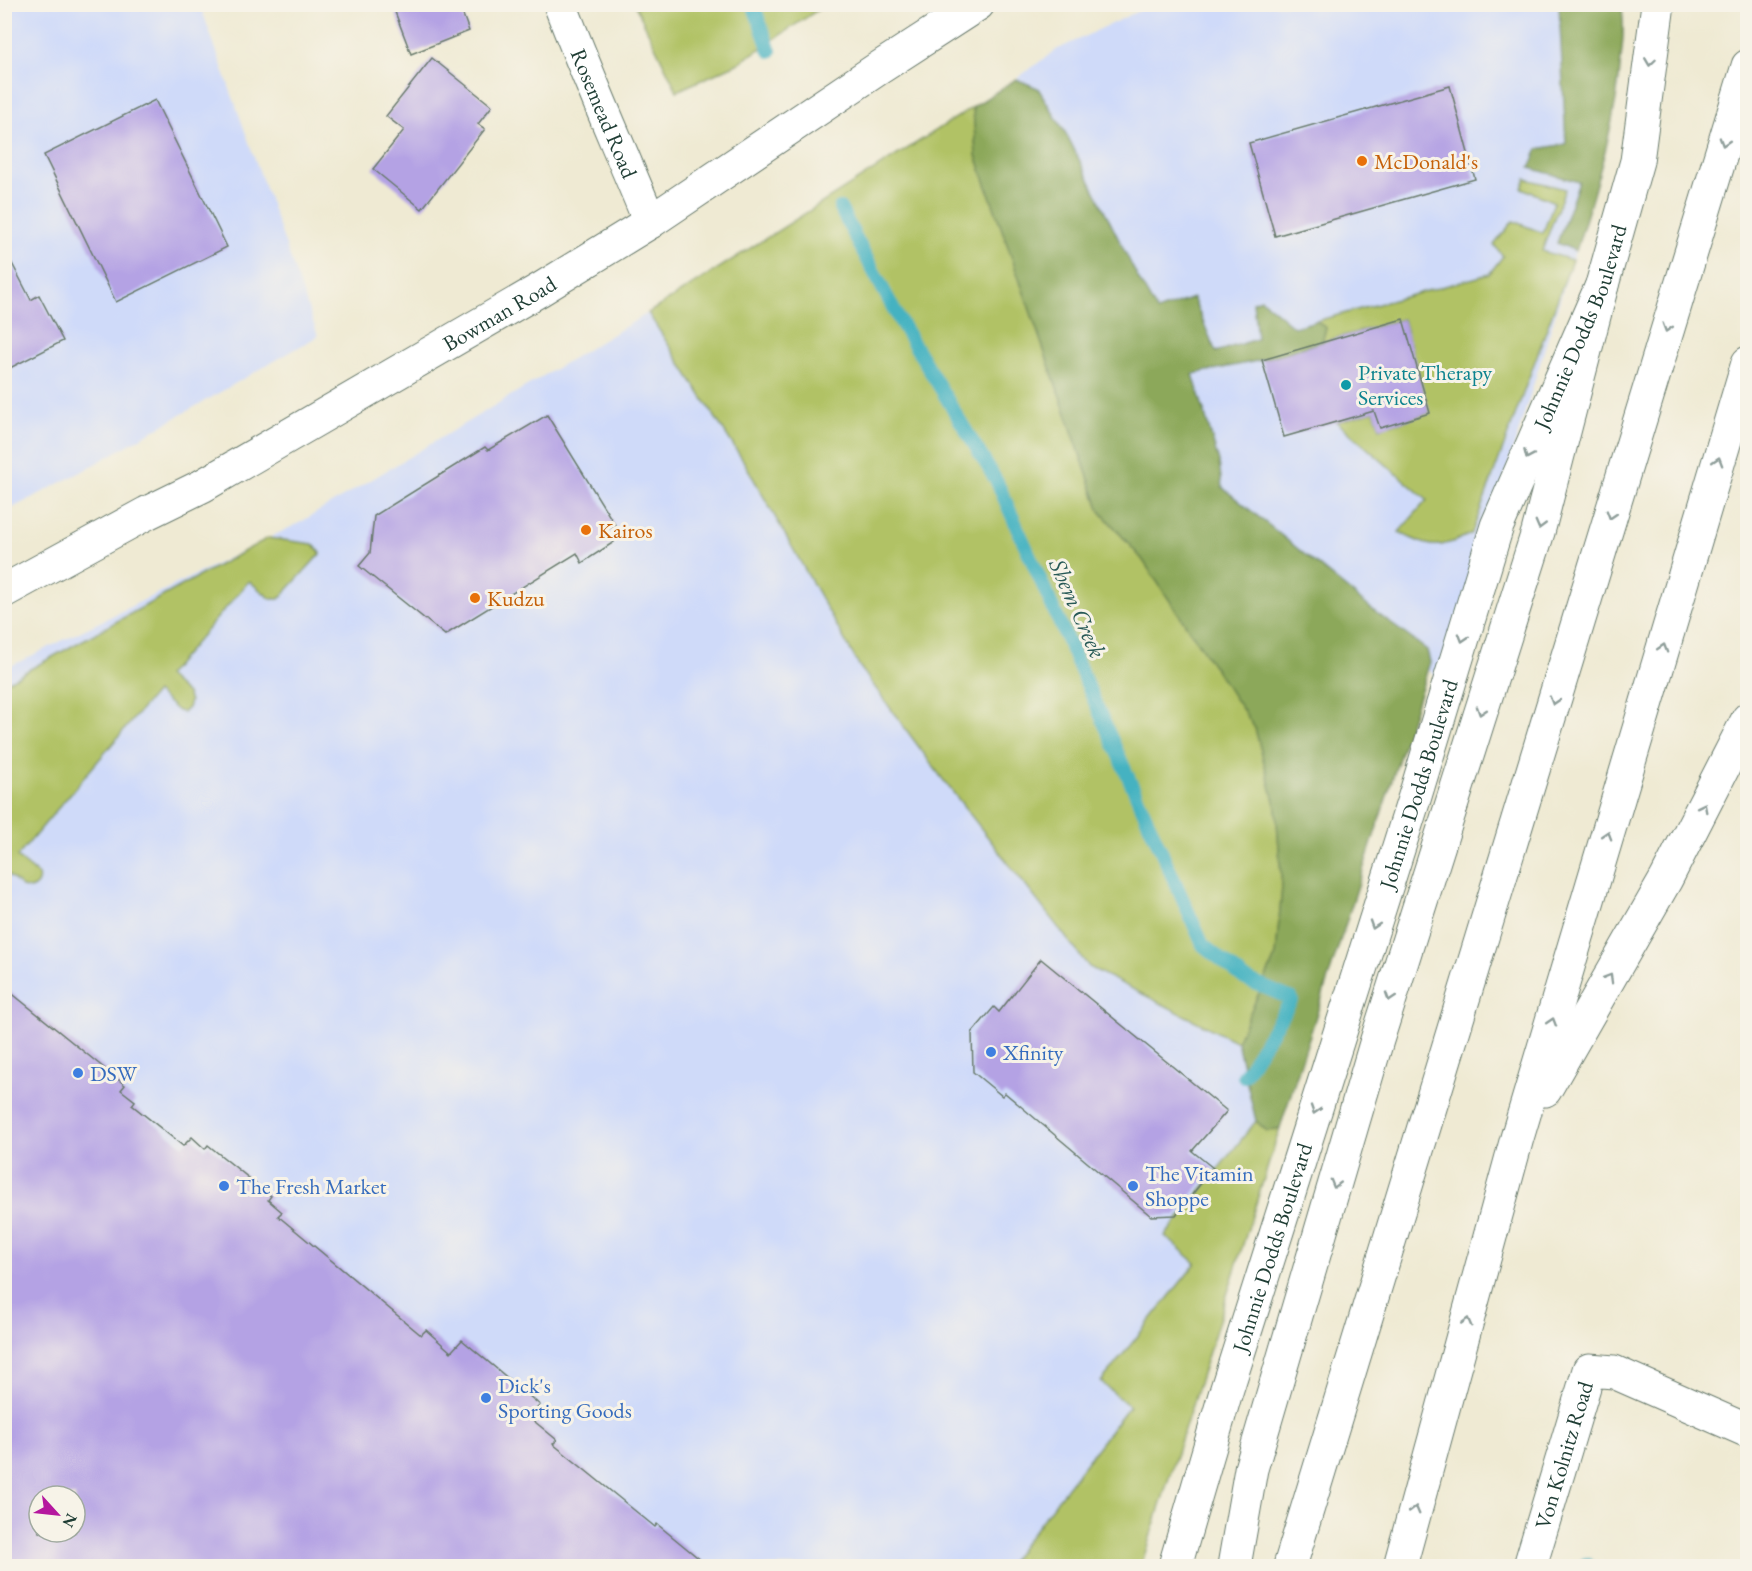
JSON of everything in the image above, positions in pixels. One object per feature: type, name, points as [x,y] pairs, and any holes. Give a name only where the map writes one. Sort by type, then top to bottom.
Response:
[{"type":"main road","name":"Rosemead Road","points":[[560,4],[588,78],[650,222]]},
{"type":"main road","name":"Bowman Road","points":[[4,591],[147,513],[202,486],[541,289],[650,222],[978,4]]},
{"type":"main road","name":"Johnnie Dodds Boulevard","points":[[1174,1566],[1225,1395],[1415,796],[1497,526],[1602,285],[1637,160],[1658,4]]},
{"type":"main road","points":[[1290,1566],[1748,66]]},
{"type":"main road","points":[[1234,1566],[1251,1469],[1377,1040],[1538,532],[1602,285]]},
{"type":"main road","points":[[1400,1566],[1517,1138],[1748,363]]},
{"type":"main road","points":[[1517,1138],[1666,879],[1748,719]]},
{"type":"main road","name":"Von Kolnitz Road","points":[[1530,1566],[1589,1370],[1614,1372],[1748,1431]]},
{"type":"shaded area","points":[[5,5],[200,5],[318,336],[81,472],[5,512]]},
{"type":"shaded area","points":[[1151,5],[1621,5],[1624,21],[1619,86],[1602,165],[1441,680],[1210,502],[1016,79],[1056,50]]},
{"type":"shaded area","points":[[648,313],[744,462],[860,667],[941,777],[1089,966],[1237,1042],[1256,1121],[1165,1236],[1196,1263],[1101,1382],[1129,1406],[1007,1566],[5,1566],[5,669],[301,522]]},
{"type":"green space","points":[[635,5],[825,5],[737,64],[677,91]]},
{"type":"green space","points":[[1559,5],[1621,5],[1623,18],[1615,108],[1604,156],[1576,251],[1557,243],[1579,182],[1530,168],[1538,149],[1566,144]]},
{"type":"green space","points":[[1016,79],[1038,88],[1068,137],[1138,278],[1157,311],[1193,298],[1216,352],[1257,339],[1253,302],[1261,299],[1294,327],[1316,321],[1326,328],[1322,342],[1262,360],[1193,374],[1219,462],[1222,487],[1374,611],[1427,650],[1430,662],[1280,1128],[1267,1131],[1256,1121],[1237,1042],[1276,955],[1282,887],[1276,808],[1255,728],[1142,559],[1100,511],[976,155],[973,107]]},
{"type":"green space","points":[[973,107],[976,155],[1100,511],[1142,559],[1255,728],[1276,808],[1282,887],[1276,955],[1237,1042],[1089,967],[941,777],[860,667],[744,462],[648,313]]},
{"type":"green space","points":[[1526,179],[1565,189],[1542,251],[1572,260],[1472,533],[1443,545],[1419,542],[1399,532],[1427,500],[1337,422],[1374,411],[1380,428],[1429,413],[1403,319],[1322,342],[1326,328],[1316,321],[1489,274],[1503,256],[1494,245],[1513,221],[1543,233],[1554,202],[1522,188]]},
{"type":"green space","points":[[268,538],[313,544],[321,553],[279,599],[271,599],[249,581],[167,676],[187,694],[190,701],[188,708],[183,712],[178,711],[156,692],[17,857],[39,877],[33,888],[22,887],[5,872],[5,683]]},
{"type":"green space","points":[[1256,1121],[1267,1131],[1280,1128],[1141,1566],[1007,1566],[1129,1406],[1101,1382],[1196,1263],[1165,1236]]},
{"type":"building","points":[[392,4],[459,4],[469,31],[411,54]]},
{"type":"building","points":[[432,58],[492,106],[478,124],[485,129],[422,209],[373,169],[404,130],[386,116]]},
{"type":"building","name":"McDonald's","points":[[1450,86],[1475,179],[1275,236],[1249,143]]},
{"type":"building","points":[[155,100],[227,247],[116,302],[44,155]]},
{"type":"building","points":[[4,248],[31,300],[39,295],[63,341],[4,371]]},
{"type":"building","name":"Private Therapy Services","points":[[1403,319],[1430,413],[1380,428],[1374,411],[1284,437],[1262,360]]},
{"type":"building","points":[[547,415],[615,525],[606,530],[614,542],[582,563],[577,553],[445,635],[359,566],[370,553],[374,516],[485,447],[488,450]]},
{"type":"building","points":[[1041,959],[1227,1111],[1192,1151],[1213,1168],[1176,1215],[1151,1216],[1005,1093],[1002,1096],[973,1072],[972,1033],[994,1007],[999,1012]]},
{"type":"building","points":[[4,987],[125,1085],[121,1090],[135,1101],[132,1105],[183,1146],[192,1137],[205,1149],[208,1145],[271,1196],[268,1200],[282,1212],[278,1216],[421,1335],[426,1330],[451,1352],[462,1340],[540,1405],[529,1417],[557,1440],[553,1444],[655,1527],[657,1524],[708,1566],[4,1566]]},
{"type":"waterway","name":"Shem Creek","points":[[753,4],[770,51]]},
{"type":"waterway","name":"Shem Creek","points":[[840,208],[900,321],[997,482],[1203,945],[1245,979],[1292,999],[1244,1076]]},
{"type":"place","name":"McDonald's","points":[[1362,161]]},
{"type":"place","name":"Private Therapy Services","points":[[1346,385]]},
{"type":"place","name":"Kairos","points":[[586,530]]},
{"type":"place","name":"Kudzu","points":[[475,598]]},
{"type":"place","name":"Xfinity","points":[[991,1052]]},
{"type":"place","name":"DSW","points":[[78,1073]]},
{"type":"place","name":"The Fresh Market","points":[[224,1186]]},
{"type":"place","name":"The Vitamin Shoppe","points":[[1133,1186]]},
{"type":"place","name":"Dick's Sporting Goods","points":[[486,1398]]}]
